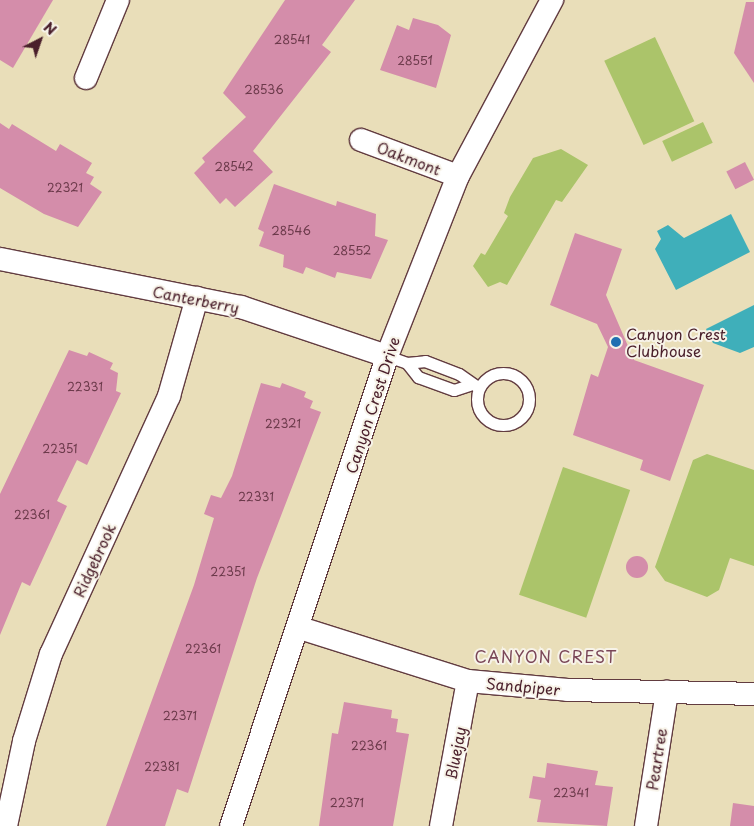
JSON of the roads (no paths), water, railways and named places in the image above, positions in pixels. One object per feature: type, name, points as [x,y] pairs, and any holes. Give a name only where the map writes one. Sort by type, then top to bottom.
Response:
[{"type":"street","points":[[86,78],[118,0]]},
{"type":"street","name":"Canyon Crest Drive","points":[[230,826],[397,360],[458,176],[552,0]]},
{"type":"street","name":"Oakmont","points":[[361,140],[458,176]]},
{"type":"street","name":"Canterberry","points":[[0,259],[240,306],[397,360]]},
{"type":"street","name":"Ridgebrook","points":[[6,826],[24,741],[51,654],[169,396],[197,298]]},
{"type":"street","name":"Sandpiper","points":[[300,628],[468,681],[667,692],[754,694]]},
{"type":"street","name":"Bluejay","points":[[441,826],[468,681]]},
{"type":"street","name":"Peartree","points":[[646,826],[667,692]]},
{"type":"lane","points":[[397,360],[418,377],[454,390],[474,387],[491,375],[517,376],[528,390],[528,408],[517,421],[493,423],[480,413],[474,387],[459,374],[425,361],[397,360]]},
{"type":"water","points":[[731,214],[750,252],[676,290],[655,249],[661,239],[657,231],[668,225],[684,238]]},
{"type":"water","points":[[754,305],[754,347],[740,353],[713,343],[706,329]]},
{"type":"place","name":"Canyon Crest Clubhouse","points":[[616,342]]},
{"type":"district","name":"CANYON CREST","points":[[546,656]]}]
